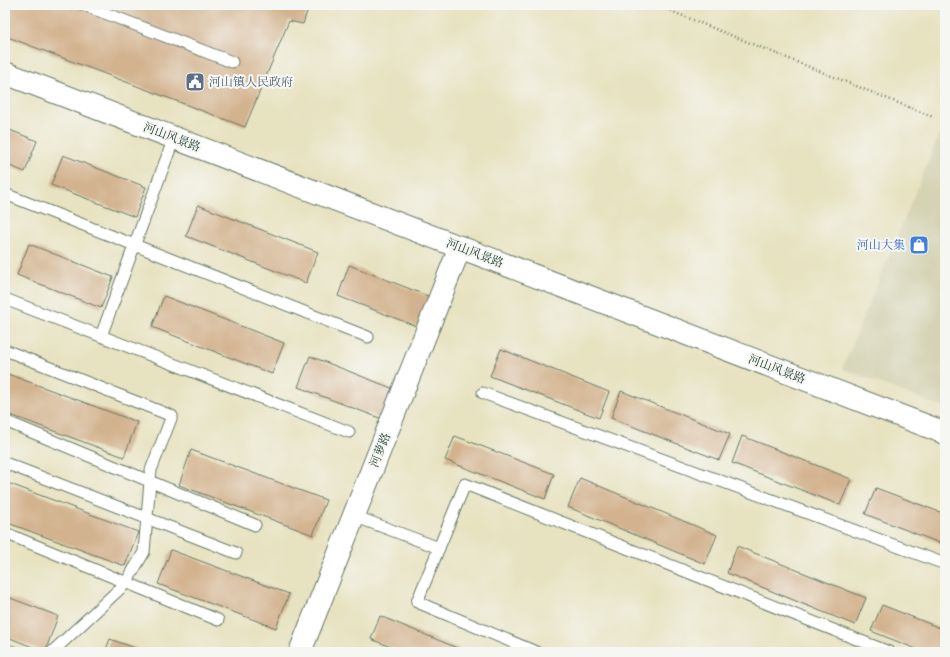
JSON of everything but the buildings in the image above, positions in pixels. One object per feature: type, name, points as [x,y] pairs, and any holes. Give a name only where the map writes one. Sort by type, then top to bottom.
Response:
[{"type":"main road","name":"河山风景路","points":[[5,73],[945,434]]},
{"type":"main road","name":"河萝路","points":[[300,652],[460,247]]},
{"type":"lane","points":[[84,5],[232,62]]},
{"type":"lane","points":[[101,336],[174,138]]},
{"type":"lane","points":[[5,194],[368,338]]},
{"type":"lane","points":[[5,300],[349,432]]},
{"type":"lane","points":[[5,350],[172,416],[151,470],[144,552],[126,583],[52,652]]},
{"type":"lane","points":[[483,393],[945,564]]},
{"type":"lane","points":[[5,421],[255,525]]},
{"type":"lane","points":[[5,463],[236,553]]},
{"type":"lane","points":[[536,652],[417,602],[465,484],[889,652]]},
{"type":"lane","points":[[354,516],[439,548]]},
{"type":"lane","points":[[5,533],[218,620]]},
{"type":"lane","points":[[5,649],[13,652]]},
{"type":"path","points":[[656,5],[933,117]]},
{"type":"shaded area","name":"河山大集","points":[[945,121],[945,408],[842,369]]},
{"type":"place","name":"河山镇人民政府","points":[[195,82]]},
{"type":"place","name":"河山大集","points":[[919,245]]}]
